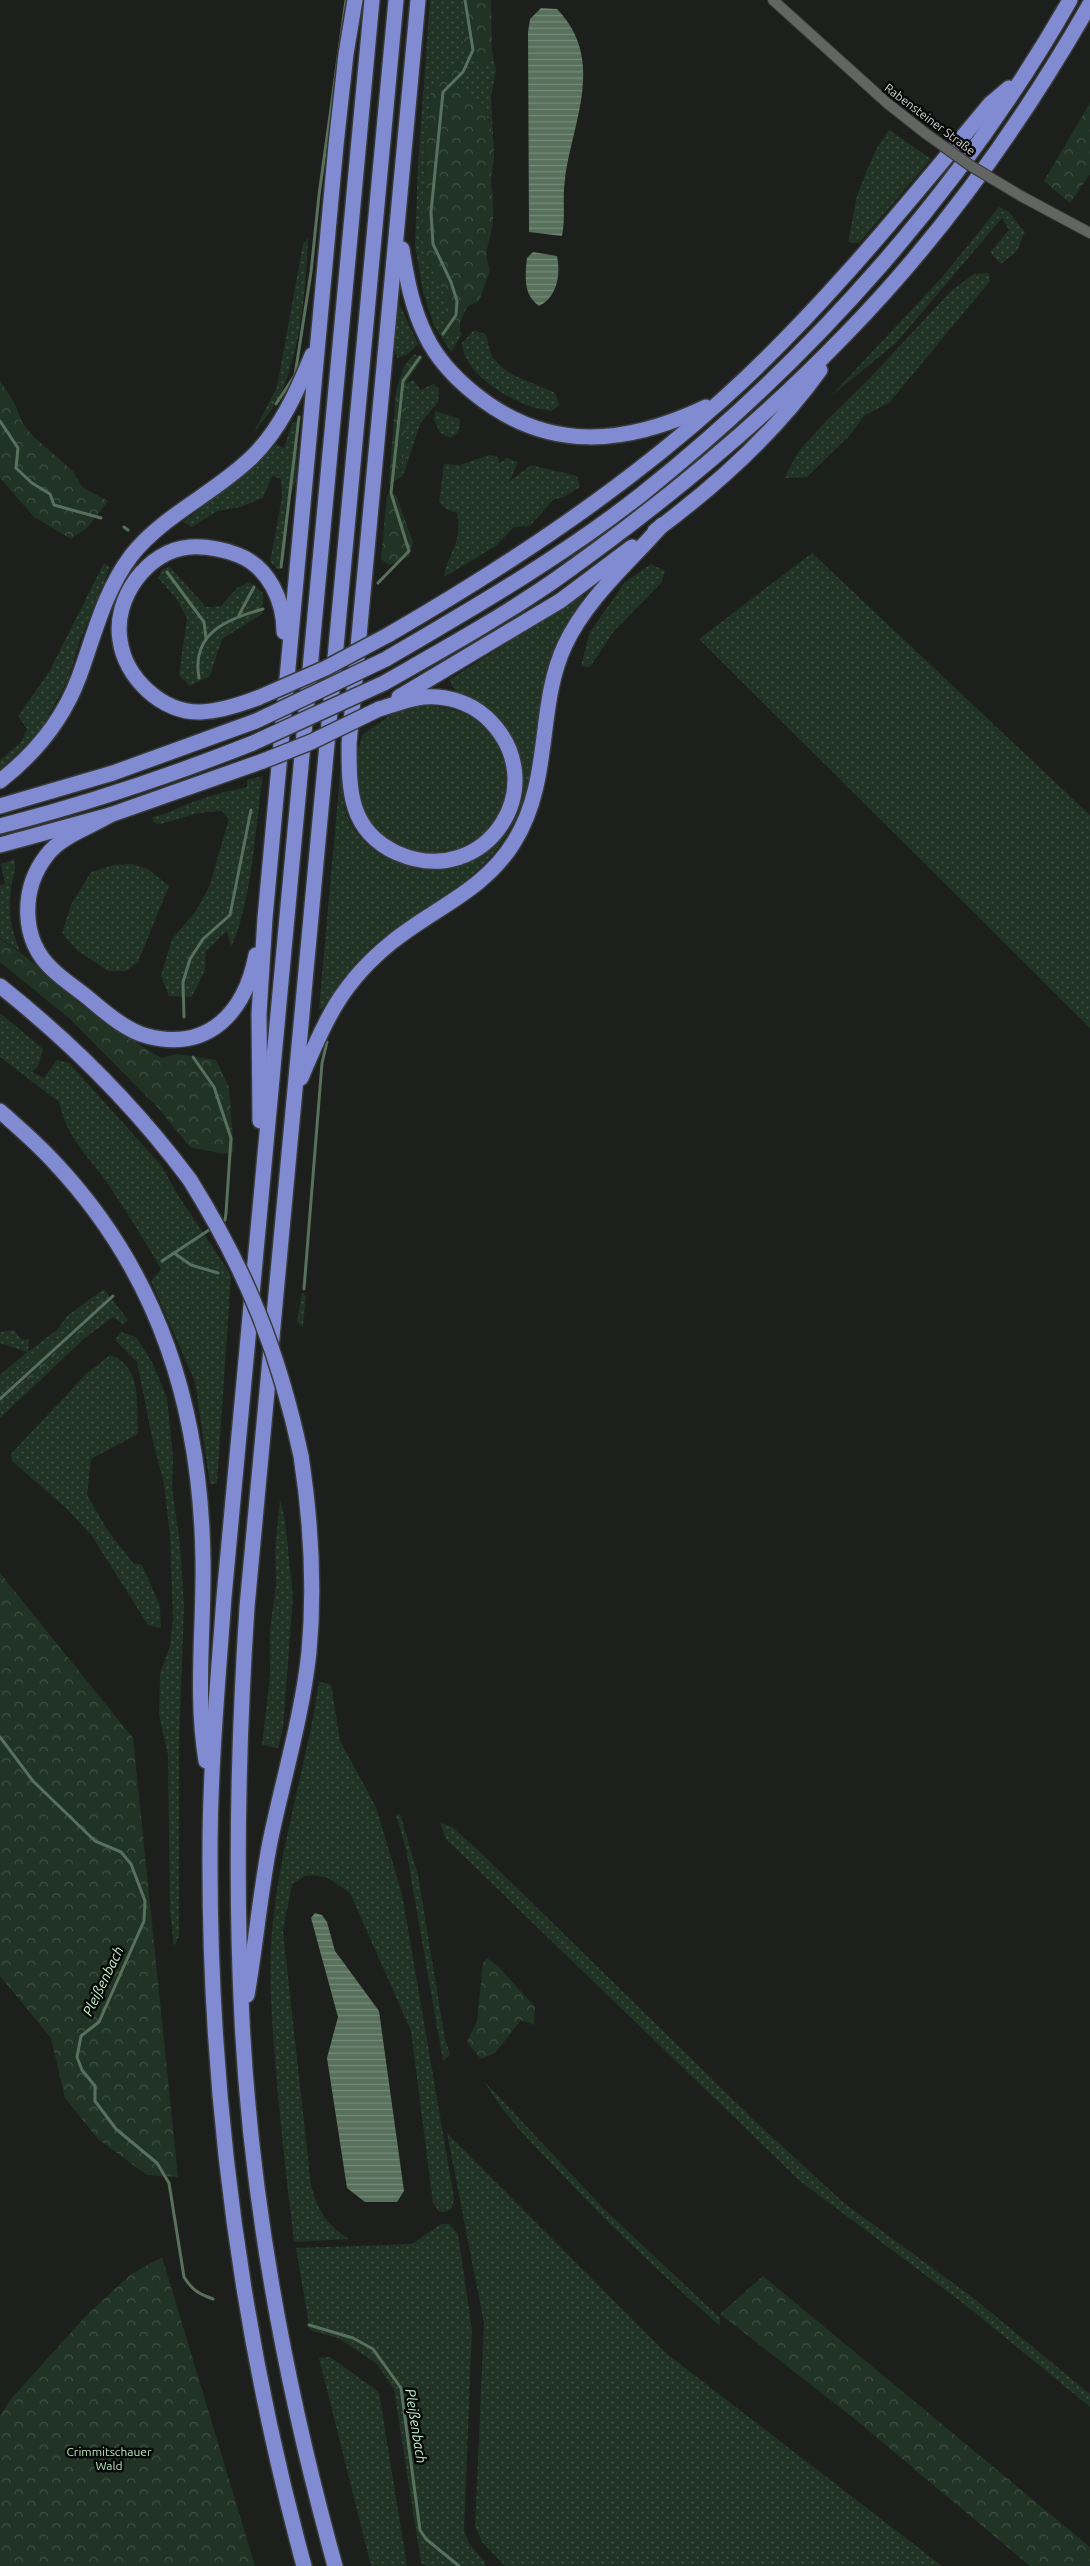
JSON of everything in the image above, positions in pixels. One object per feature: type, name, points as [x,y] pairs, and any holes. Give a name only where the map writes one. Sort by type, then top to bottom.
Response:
[{"type":"highway","points":[[262,1187],[260,1014],[266,918],[318,340],[346,54],[355,0]]},
{"type":"highway","points":[[304,2566],[266,2413],[250,2329],[236,2229],[223,2120],[212,1960],[211,1790],[224,1596],[372,0]]},
{"type":"highway","points":[[334,2566],[300,2435],[274,2298],[257,2182],[242,2022],[237,1902],[238,1784],[248,1607],[396,0]]},
{"type":"highway","points":[[379,709],[423,697],[442,697],[465,703],[480,712],[495,726],[512,756],[515,785],[508,813],[498,830],[487,842],[458,858],[444,862],[416,861],[387,848],[372,838],[355,812],[349,782],[349,744],[418,0]]},
{"type":"highway","points":[[0,806],[113,773],[256,721],[386,659],[464,614],[585,535],[640,494],[712,434],[824,328],[898,245],[954,176],[1025,74],[1070,0]]},
{"type":"highway","points":[[0,826],[67,809],[131,788],[253,743],[384,683],[477,630],[538,591],[639,519],[733,442],[788,393],[846,334],[965,194],[1045,78],[1090,4]]},
{"type":"highway","points":[[287,681],[284,620],[280,602],[273,585],[263,572],[243,557],[219,548],[189,547],[169,552],[154,561],[132,584],[121,612],[119,640],[126,663],[136,679],[152,695],[181,709],[199,712],[217,711],[260,697],[326,668],[388,635],[531,548],[626,480],[724,399],[811,313],[990,104],[1025,74]]},
{"type":"highway","points":[[398,226],[408,286],[414,309],[440,360],[462,383],[491,406],[520,422],[549,432],[609,437],[638,433],[665,426],[724,399]]},
{"type":"highway","points":[[0,845],[110,815],[311,742],[379,709],[491,644],[560,601],[662,525],[734,466],[769,433],[800,399],[846,334]]},
{"type":"highway","points":[[0,781],[20,766],[39,746],[61,716],[78,679],[104,605],[132,556],[157,529],[227,478],[268,441],[284,416],[318,340]]},
{"type":"highway","points":[[295,1091],[326,1020],[340,996],[367,964],[394,941],[472,890],[492,871],[514,842],[529,812],[538,788],[551,696],[565,646],[592,600],[662,525]]},
{"type":"highway","points":[[110,815],[64,840],[48,854],[34,876],[27,899],[28,922],[35,946],[51,968],[126,1027],[146,1036],[182,1039],[204,1034],[222,1023],[237,1008],[246,992],[266,918]]},
{"type":"highway","points":[[0,986],[44,1022],[103,1076],[154,1133],[190,1180],[234,1257],[261,1316],[287,1394],[301,1456],[311,1538],[309,1653],[295,1736],[270,1843],[261,1896],[256,1947],[242,2022]]},
{"type":"highway","points":[[0,1111],[56,1163],[106,1226],[146,1294],[176,1367],[191,1425],[200,1497],[203,1563],[200,1672],[201,1732],[211,1790]]},
{"type":"street","name":"Rabensteiner Straße","points":[[773,0],[887,103],[926,133],[972,166],[1021,196],[1090,234]]},
{"type":"green space","points":[[430,0],[462,0],[467,13],[463,47],[485,69],[492,52],[496,71],[491,97],[494,157],[489,119],[454,93],[460,64],[443,81],[430,90],[431,101],[426,139],[421,247],[444,293],[446,309],[444,325],[453,337],[460,331],[462,334],[451,352],[434,326],[423,292],[415,245],[418,165]]},
{"type":"green space","points":[[462,0],[491,0],[492,52],[485,70],[477,64],[463,47],[467,13]]},
{"type":"green space","points":[[460,64],[467,68],[455,92],[462,90],[478,104],[487,118],[492,134],[494,156],[491,179],[493,216],[487,251],[490,270],[479,301],[467,307],[460,322],[460,331],[453,337],[444,325],[446,309],[444,293],[421,247],[426,139],[431,101],[430,90],[443,81]]},
{"type":"green space","points":[[1090,103],[1090,174],[1070,203],[1044,181]]},
{"type":"green space","points":[[889,130],[931,159],[859,243],[848,242],[857,195],[875,151]]},
{"type":"green space","points":[[999,207],[1009,212],[1025,232],[1017,251],[1001,264],[990,252],[1009,230],[1002,218],[896,343],[830,397],[943,276]]},
{"type":"green space","points":[[308,238],[304,298],[298,337],[288,375],[281,394],[254,432],[277,387],[303,244]]},
{"type":"green space","points":[[989,273],[990,281],[889,403],[865,415],[849,436],[807,477],[784,478],[799,451],[951,291],[974,274]]},
{"type":"green space","points":[[399,303],[418,344],[408,354],[397,358],[394,348]]},
{"type":"green space","points":[[474,330],[485,334],[492,356],[500,365],[514,375],[555,393],[559,405],[552,411],[525,404],[511,398],[483,379],[472,368],[465,356],[462,343]]},
{"type":"green space","points":[[414,354],[423,358],[406,383],[406,445],[401,467],[403,476],[389,484],[396,391],[403,368]]},
{"type":"green space","points":[[413,380],[421,390],[433,384],[439,389],[438,402],[420,424],[403,476],[401,467],[406,445],[406,383]]},
{"type":"green space","points":[[0,381],[14,402],[23,424],[34,437],[73,471],[82,487],[108,501],[87,528],[71,539],[34,517],[0,478]]},
{"type":"green space","points":[[435,411],[460,419],[459,431],[451,438],[440,433],[434,419]]},
{"type":"green space","points":[[299,420],[296,481],[289,499],[284,561],[279,570],[270,562],[282,497],[281,479],[272,476],[263,498],[240,507],[217,511],[192,527],[183,522],[249,471],[276,444],[284,448],[292,423]]},
{"type":"green space","points":[[489,455],[497,456],[499,463],[507,458],[518,462],[509,482],[531,465],[577,476],[580,487],[564,497],[553,500],[530,526],[514,527],[496,546],[444,577],[457,539],[458,523],[457,513],[446,509],[439,502],[444,464],[460,465]]},
{"type":"green space","points":[[387,494],[396,495],[413,542],[409,557],[389,565],[381,559]]},
{"type":"green space","points":[[812,553],[1090,815],[1090,1028],[699,639]]},
{"type":"green space","points":[[104,563],[110,567],[79,643],[68,680],[40,731],[0,770],[0,760],[21,742],[27,729],[18,716],[49,672]]},
{"type":"green space","points":[[651,564],[665,571],[661,583],[614,631],[590,667],[581,666],[590,632],[624,583]]},
{"type":"green space","points":[[170,567],[206,607],[221,606],[237,588],[249,582],[263,593],[262,614],[222,639],[210,676],[190,686],[179,675],[187,618],[176,598],[158,578],[163,569]]},
{"type":"green space","points":[[583,595],[584,597],[567,625],[555,653],[532,770],[524,799],[512,826],[500,845],[487,861],[457,887],[390,932],[370,948],[345,976],[323,1008],[319,1009],[341,764],[343,763],[343,794],[346,812],[354,828],[365,842],[379,854],[395,862],[431,869],[449,868],[466,863],[482,854],[500,839],[509,824],[521,786],[520,760],[512,738],[498,719],[480,706],[461,696],[449,680]]},
{"type":"green space","points":[[424,705],[461,712],[482,723],[497,742],[503,754],[508,785],[507,796],[500,817],[486,834],[452,852],[427,857],[411,854],[396,847],[383,837],[363,809],[357,793],[355,777],[355,761],[362,735],[396,711]]},
{"type":"green space","points":[[263,776],[252,864],[244,909],[231,947],[227,931],[206,951],[205,970],[192,997],[169,996],[161,976],[172,939],[196,911],[209,887],[229,819],[222,811],[198,813],[161,824],[154,823],[152,817],[165,814],[208,797],[247,787],[247,780]]},
{"type":"green space","points":[[14,859],[15,870],[11,889],[10,913],[14,936],[20,951],[0,938],[0,885],[5,884],[1,864]]},
{"type":"green space","points":[[132,864],[148,869],[169,886],[138,962],[126,971],[108,971],[77,950],[62,933],[71,905],[91,872],[114,865]]},
{"type":"green space","points":[[0,939],[31,961],[78,1002],[161,1058],[177,1054],[216,1060],[229,1087],[234,1151],[223,1154],[190,1147],[158,1108],[70,1019],[0,962]]},
{"type":"green space","points":[[0,1013],[43,1049],[38,1066],[32,1072],[44,1078],[57,1060],[69,1063],[161,1165],[178,1195],[231,1275],[217,1484],[210,1484],[195,1382],[151,1281],[161,1269],[104,1178],[74,1139],[68,1129],[59,1102],[0,1057]]},
{"type":"green space","points":[[104,1289],[128,1320],[123,1324],[113,1317],[85,1338],[0,1418],[0,1375],[27,1352],[0,1343],[0,1332],[14,1330],[22,1340],[29,1339],[28,1352],[58,1329],[67,1316]]},
{"type":"green space","points":[[302,1293],[306,1296],[303,1327],[297,1322]]},
{"type":"green space","points":[[86,1313],[91,1326],[78,1338],[77,1318]]},
{"type":"green space","points":[[121,1332],[136,1337],[152,1362],[167,1398],[173,1457],[172,1488],[180,1544],[184,1606],[179,1746],[179,1936],[174,1947],[170,1910],[168,1755],[159,1715],[160,1673],[170,1646],[173,1619],[170,1536],[164,1484],[152,1437],[137,1362],[115,1340]]},
{"type":"green space","points":[[57,1340],[62,1347],[29,1381],[24,1371],[46,1347]]},
{"type":"green space","points":[[110,1355],[121,1360],[133,1377],[136,1387],[138,1434],[91,1459],[87,1495],[108,1531],[133,1563],[142,1565],[160,1606],[161,1628],[148,1625],[92,1536],[66,1508],[12,1461],[11,1454],[87,1373]]},
{"type":"green space","points":[[280,1499],[285,1520],[293,1597],[283,1728],[278,1748],[262,1745],[270,1677],[270,1630],[276,1584],[275,1552]]},
{"type":"green space","points":[[0,1573],[133,1738],[178,2177],[147,2175],[98,2139],[65,2098],[51,2038],[0,1976]]},
{"type":"green space","points":[[319,1682],[331,1684],[340,1741],[376,1807],[402,1894],[454,2198],[452,2208],[446,2212],[439,2212],[433,2203],[411,2031],[350,1893],[328,1878],[313,1875],[305,1876],[292,1884],[283,1931],[311,2186],[324,2217],[334,2228],[349,2239],[294,2242],[276,2071],[270,1969],[273,1922],[282,1862]]},
{"type":"green space","points":[[400,1814],[418,1875],[445,2039],[450,2054],[443,2061],[406,1849],[396,1815]]},
{"type":"green space","points":[[440,1823],[452,1827],[479,1851],[754,2120],[844,2203],[976,2300],[1090,2394],[1090,2407],[968,2307],[800,2181],[446,1839]]},
{"type":"green space","points":[[487,1958],[499,1967],[535,2007],[534,2025],[521,2020],[495,2053],[481,2059],[467,2042],[477,2021],[483,1963]]},
{"type":"green space","points":[[484,2081],[604,2209],[720,2318],[720,2326],[676,2287],[592,2206],[515,2125]]},
{"type":"green space","points":[[447,2133],[667,2354],[942,2566],[505,2566],[482,2542],[475,2526],[484,2323]]},
{"type":"green space","points":[[441,2224],[449,2224],[458,2234],[472,2330],[464,2531],[470,2545],[485,2562],[485,2566],[426,2566],[421,2563],[394,2389],[376,2363],[338,2338],[310,2330],[296,2248],[412,2244]]},
{"type":"green space","name":"Crimmitschauer Wald","points":[[162,2257],[255,2566],[0,2566],[0,2416],[11,2399],[85,2317],[131,2274]]},
{"type":"green space","points":[[763,2276],[1090,2547],[1090,2566],[1030,2566],[856,2420],[720,2314]]},
{"type":"green space","points":[[330,2357],[379,2392],[407,2566],[371,2566],[319,2358]]},
{"type":"shaded area","points":[[541,8],[557,9],[572,29],[580,49],[583,70],[579,113],[565,179],[562,236],[529,232],[528,32],[530,19]]},
{"type":"shaded area","points":[[533,252],[557,256],[558,263],[558,278],[554,291],[539,306],[530,296],[526,285],[527,258]]},
{"type":"shaded area","points":[[315,1913],[322,1915],[327,1922],[335,1951],[379,2011],[404,2191],[397,2202],[365,2202],[347,2188],[327,2058],[338,2017],[311,1918]]},
{"type":"waterway","points":[[276,404],[295,375],[311,272],[319,195],[346,0]]},
{"type":"waterway","points":[[443,334],[456,315],[457,301],[451,282],[433,244],[431,212],[443,92],[463,72],[473,50],[465,0]]},
{"type":"waterway","points":[[378,583],[409,551],[391,493],[403,381],[420,357]]},
{"type":"waterway","points":[[281,567],[299,417]]},
{"type":"waterway","points":[[0,421],[18,448],[16,468],[32,483],[50,494],[54,505],[101,518]]},
{"type":"waterway","points":[[124,527],[128,530]]},
{"type":"waterway","points":[[167,572],[204,622],[206,638]]},
{"type":"waterway","points":[[239,615],[254,587]]},
{"type":"waterway","points":[[199,678],[198,663],[206,639],[225,623],[263,609]]},
{"type":"waterway","points":[[184,1017],[183,982],[190,959],[203,939],[230,915],[251,810]]},
{"type":"waterway","points":[[304,1289],[322,1063],[327,1042]]},
{"type":"waterway","points":[[193,1057],[214,1087],[231,1138],[226,1213],[225,1220],[220,1224]]},
{"type":"waterway","points":[[162,1261],[212,1228]]},
{"type":"waterway","points":[[174,1253],[191,1265],[218,1273]]},
{"type":"waterway","points":[[0,1399],[113,1296]]},
{"type":"waterway","name":"Pleißenbach","points":[[0,1737],[33,1781],[95,1841],[121,1852],[131,1864],[145,1901],[144,1921],[99,2022],[81,2036],[77,2057],[82,2070],[95,2086],[95,2101],[116,2129],[157,2163],[169,2183],[184,2277],[196,2291],[213,2299]]},
{"type":"waterway","name":"Pleißenbach","points":[[309,2325],[353,2338],[373,2349],[401,2388],[420,2530],[426,2539],[459,2566]]}]
